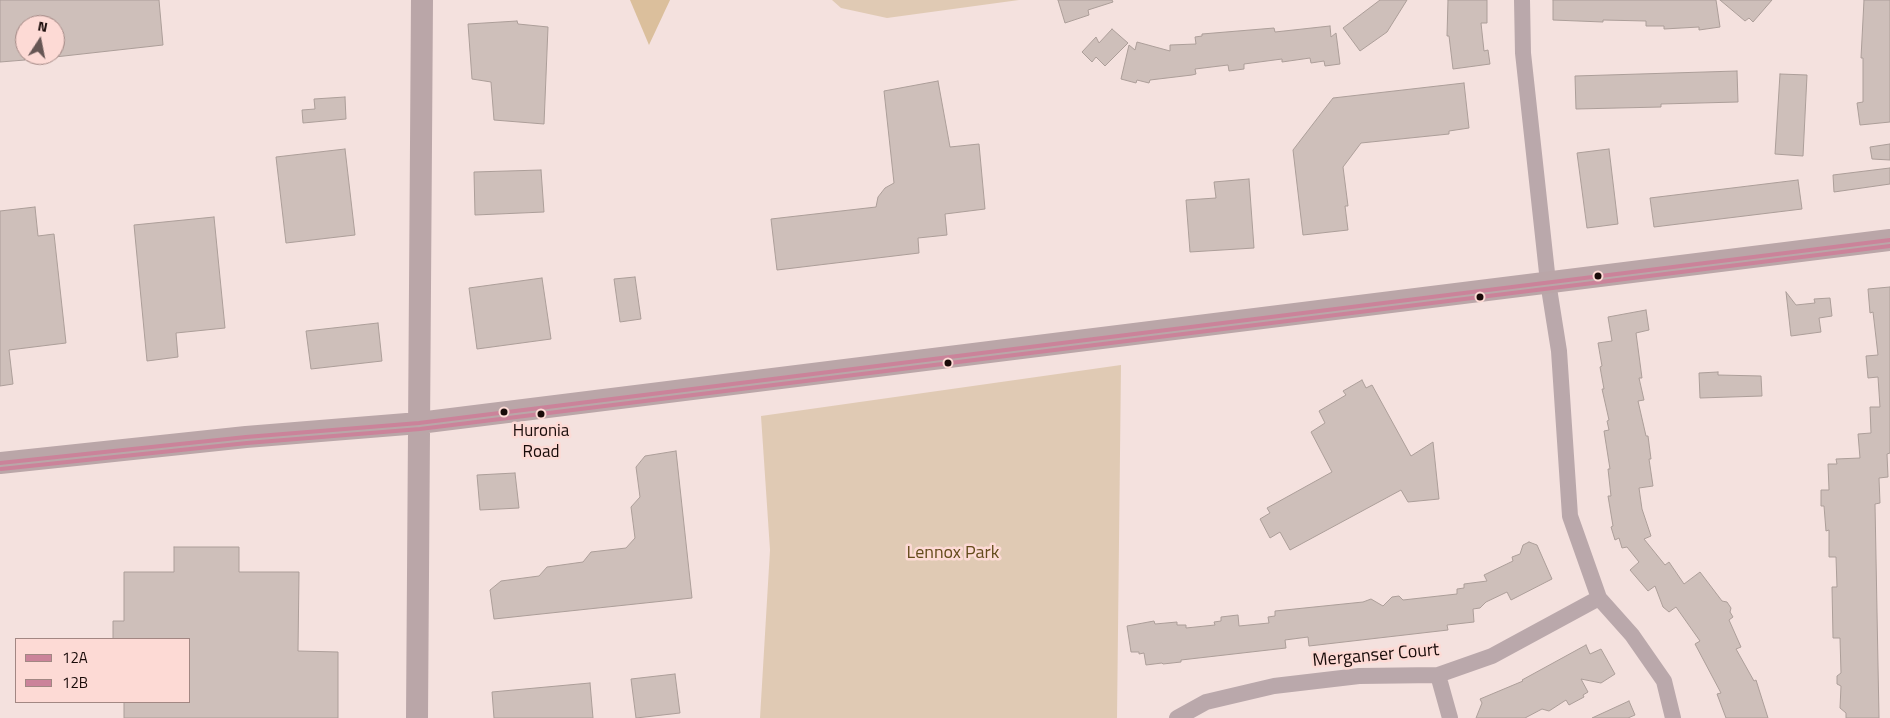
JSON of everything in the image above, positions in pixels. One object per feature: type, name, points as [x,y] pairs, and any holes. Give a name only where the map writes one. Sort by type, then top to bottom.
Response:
[{"type":"street","points":[[417,718],[422,0]]},
{"type":"street","points":[[1522,0],[1523,53],[1548,282],[1559,351],[1570,516],[1598,598],[1632,635],[1664,681],[1672,718]]},
{"type":"street","points":[[0,462],[246,437],[419,423],[1890,240]]},
{"type":"street","name":"Merganser Court","points":[[1177,718],[1206,702],[1274,686],[1359,676],[1438,674],[1492,656],[1598,598]]},
{"type":"street","points":[[1438,674],[1450,718]]},
{"type":"green space","points":[[832,0],[1019,0],[887,18],[841,8]]},
{"type":"green space","name":"Lennox Park","points":[[1121,365],[1117,718],[760,718],[770,550],[761,416]]},
{"type":"shaded area","points":[[630,0],[670,0],[649,45]]},
{"type":"building","points":[[0,0],[159,0],[163,45],[65,56],[65,15],[15,15],[15,61],[0,62]]},
{"type":"building","points":[[1058,0],[1112,0],[1113,2],[1088,10],[1089,15],[1065,23]]},
{"type":"building","points":[[1380,0],[1407,0],[1387,32],[1360,51],[1343,28]]},
{"type":"building","points":[[1448,0],[1487,0],[1487,23],[1481,23],[1484,51],[1488,50],[1490,64],[1453,69],[1449,36],[1447,36]]},
{"type":"building","points":[[1553,0],[1716,0],[1720,27],[1699,30],[1699,27],[1664,29],[1664,26],[1646,26],[1646,21],[1553,20]]},
{"type":"building","points":[[1720,0],[1772,0],[1753,22],[1749,18],[1745,21]]},
{"type":"building","points":[[1864,0],[1890,0],[1890,122],[1860,125],[1857,103],[1863,102],[1863,58],[1861,58]]},
{"type":"building","points":[[517,21],[518,24],[548,27],[544,124],[494,120],[491,82],[472,79],[468,24]]},
{"type":"building","points":[[1330,26],[1331,37],[1336,33],[1340,64],[1325,66],[1324,61],[1311,63],[1310,58],[1282,62],[1282,59],[1244,64],[1244,69],[1229,71],[1228,65],[1195,69],[1196,74],[1150,80],[1149,83],[1137,80],[1136,83],[1121,79],[1129,45],[1135,50],[1137,42],[1170,51],[1170,45],[1196,44],[1195,37],[1202,36],[1202,34],[1274,28],[1275,32]]},
{"type":"building","points":[[1112,29],[1128,43],[1105,66],[1096,57],[1092,62],[1082,52],[1096,37],[1099,43]]},
{"type":"building","points":[[1737,71],[1738,102],[1661,104],[1661,107],[1576,109],[1575,76]]},
{"type":"building","points":[[1780,74],[1807,75],[1803,156],[1775,154]]},
{"type":"building","points":[[938,81],[950,147],[979,144],[985,209],[945,214],[947,235],[918,238],[919,253],[777,270],[771,219],[876,207],[878,197],[885,188],[894,183],[884,91]]},
{"type":"building","points":[[1464,83],[1469,128],[1449,131],[1449,134],[1361,143],[1343,167],[1348,206],[1345,206],[1348,230],[1303,235],[1293,150],[1333,98]]},
{"type":"building","points":[[345,97],[346,119],[303,123],[302,110],[315,109],[314,99]]},
{"type":"building","points":[[1890,144],[1890,160],[1872,159],[1870,147]]},
{"type":"building","points":[[345,149],[355,235],[286,243],[276,157]]},
{"type":"building","points":[[1609,149],[1618,224],[1587,228],[1577,153]]},
{"type":"building","points":[[1890,168],[1890,184],[1834,192],[1833,175]]},
{"type":"building","points":[[541,170],[544,212],[475,215],[474,172]]},
{"type":"building","points":[[1249,179],[1254,248],[1190,252],[1186,200],[1216,198],[1214,182]]},
{"type":"building","points":[[1798,180],[1802,209],[1654,227],[1650,198]]},
{"type":"building","points":[[35,207],[38,236],[54,234],[66,343],[9,350],[13,384],[0,386],[0,211]]},
{"type":"building","points":[[214,217],[225,328],[176,333],[178,357],[147,361],[134,225]]},
{"type":"building","points":[[635,277],[641,319],[620,322],[614,279]]},
{"type":"building","points":[[542,278],[551,339],[477,349],[469,288]]},
{"type":"building","points":[[1890,287],[1890,453],[1887,454],[1888,477],[1879,478],[1880,503],[1875,504],[1879,718],[1846,718],[1846,713],[1840,708],[1841,686],[1837,684],[1837,676],[1841,673],[1840,638],[1833,638],[1832,587],[1837,587],[1836,557],[1829,557],[1829,530],[1826,531],[1824,506],[1821,506],[1821,490],[1829,490],[1828,464],[1837,464],[1836,459],[1860,458],[1858,434],[1871,433],[1870,407],[1880,407],[1878,377],[1868,378],[1866,356],[1878,355],[1873,312],[1870,313],[1868,289]]},
{"type":"building","points":[[1786,292],[1796,305],[1815,303],[1814,299],[1830,298],[1832,316],[1819,318],[1821,332],[1791,336]]},
{"type":"building","points":[[1646,310],[1649,330],[1636,333],[1642,378],[1639,378],[1644,400],[1638,401],[1646,436],[1648,436],[1653,486],[1639,488],[1642,509],[1651,536],[1644,539],[1665,565],[1669,562],[1684,584],[1700,572],[1722,601],[1727,602],[1733,617],[1729,620],[1741,647],[1736,649],[1754,681],[1756,680],[1768,718],[1726,718],[1717,694],[1721,693],[1695,644],[1700,641],[1676,607],[1669,612],[1663,607],[1655,586],[1648,591],[1630,570],[1639,562],[1627,547],[1622,548],[1619,538],[1615,540],[1611,527],[1613,526],[1608,496],[1611,496],[1608,469],[1610,469],[1604,431],[1609,430],[1607,421],[1609,420],[1602,389],[1604,389],[1598,343],[1612,341],[1608,317]]},
{"type":"building","points":[[378,323],[382,361],[311,369],[306,331]]},
{"type":"building","points":[[1718,372],[1718,375],[1761,376],[1762,396],[1700,398],[1699,373]]},
{"type":"building","points":[[1362,380],[1366,388],[1372,385],[1411,456],[1433,442],[1439,499],[1408,502],[1401,490],[1290,550],[1280,532],[1270,538],[1260,519],[1270,513],[1267,508],[1332,472],[1311,432],[1325,423],[1319,411],[1346,395],[1343,391]]},
{"type":"building","points":[[676,451],[692,598],[494,619],[490,590],[501,581],[539,576],[547,567],[583,562],[591,552],[626,548],[635,538],[631,507],[640,497],[636,467],[645,456]]},
{"type":"building","points":[[515,473],[519,508],[480,510],[477,475]]},
{"type":"building","points":[[1529,542],[1537,545],[1552,579],[1511,600],[1507,592],[1486,602],[1480,608],[1473,609],[1474,622],[1447,625],[1448,630],[1309,646],[1308,637],[1285,640],[1286,648],[1181,660],[1181,662],[1163,664],[1146,665],[1144,653],[1131,652],[1127,626],[1154,621],[1155,624],[1177,622],[1177,625],[1186,625],[1186,628],[1215,625],[1214,622],[1221,621],[1221,617],[1238,615],[1239,626],[1269,623],[1268,617],[1275,616],[1275,611],[1363,602],[1371,599],[1383,606],[1392,597],[1399,596],[1403,600],[1457,594],[1457,589],[1464,588],[1464,584],[1487,581],[1484,575],[1513,561],[1512,557],[1520,554],[1523,545]]},
{"type":"building","points":[[174,547],[239,547],[239,572],[299,572],[298,651],[338,652],[338,718],[124,718],[124,703],[190,703],[190,638],[113,638],[113,621],[124,621],[124,572],[174,572]]},
{"type":"building","points":[[1586,645],[1590,654],[1601,649],[1615,674],[1601,683],[1581,679],[1588,692],[1583,695],[1584,697],[1569,705],[1566,700],[1549,711],[1542,709],[1525,718],[1476,718],[1482,703],[1480,699],[1523,681]]},
{"type":"building","points":[[675,674],[680,713],[636,718],[631,679]]},
{"type":"building","points":[[590,683],[593,718],[494,718],[492,692]]},
{"type":"building","points":[[1629,701],[1635,715],[1628,718],[1592,718]]},
{"type":"transit line","name":"12A","points":[[0,463],[246,437],[419,423],[1890,240]]},
{"type":"transit line","name":"12B","points":[[1,469],[247,443],[420,429],[1890,246]]},
{"type":"place","name":"Huronia Road","points":[[541,414]]}]
